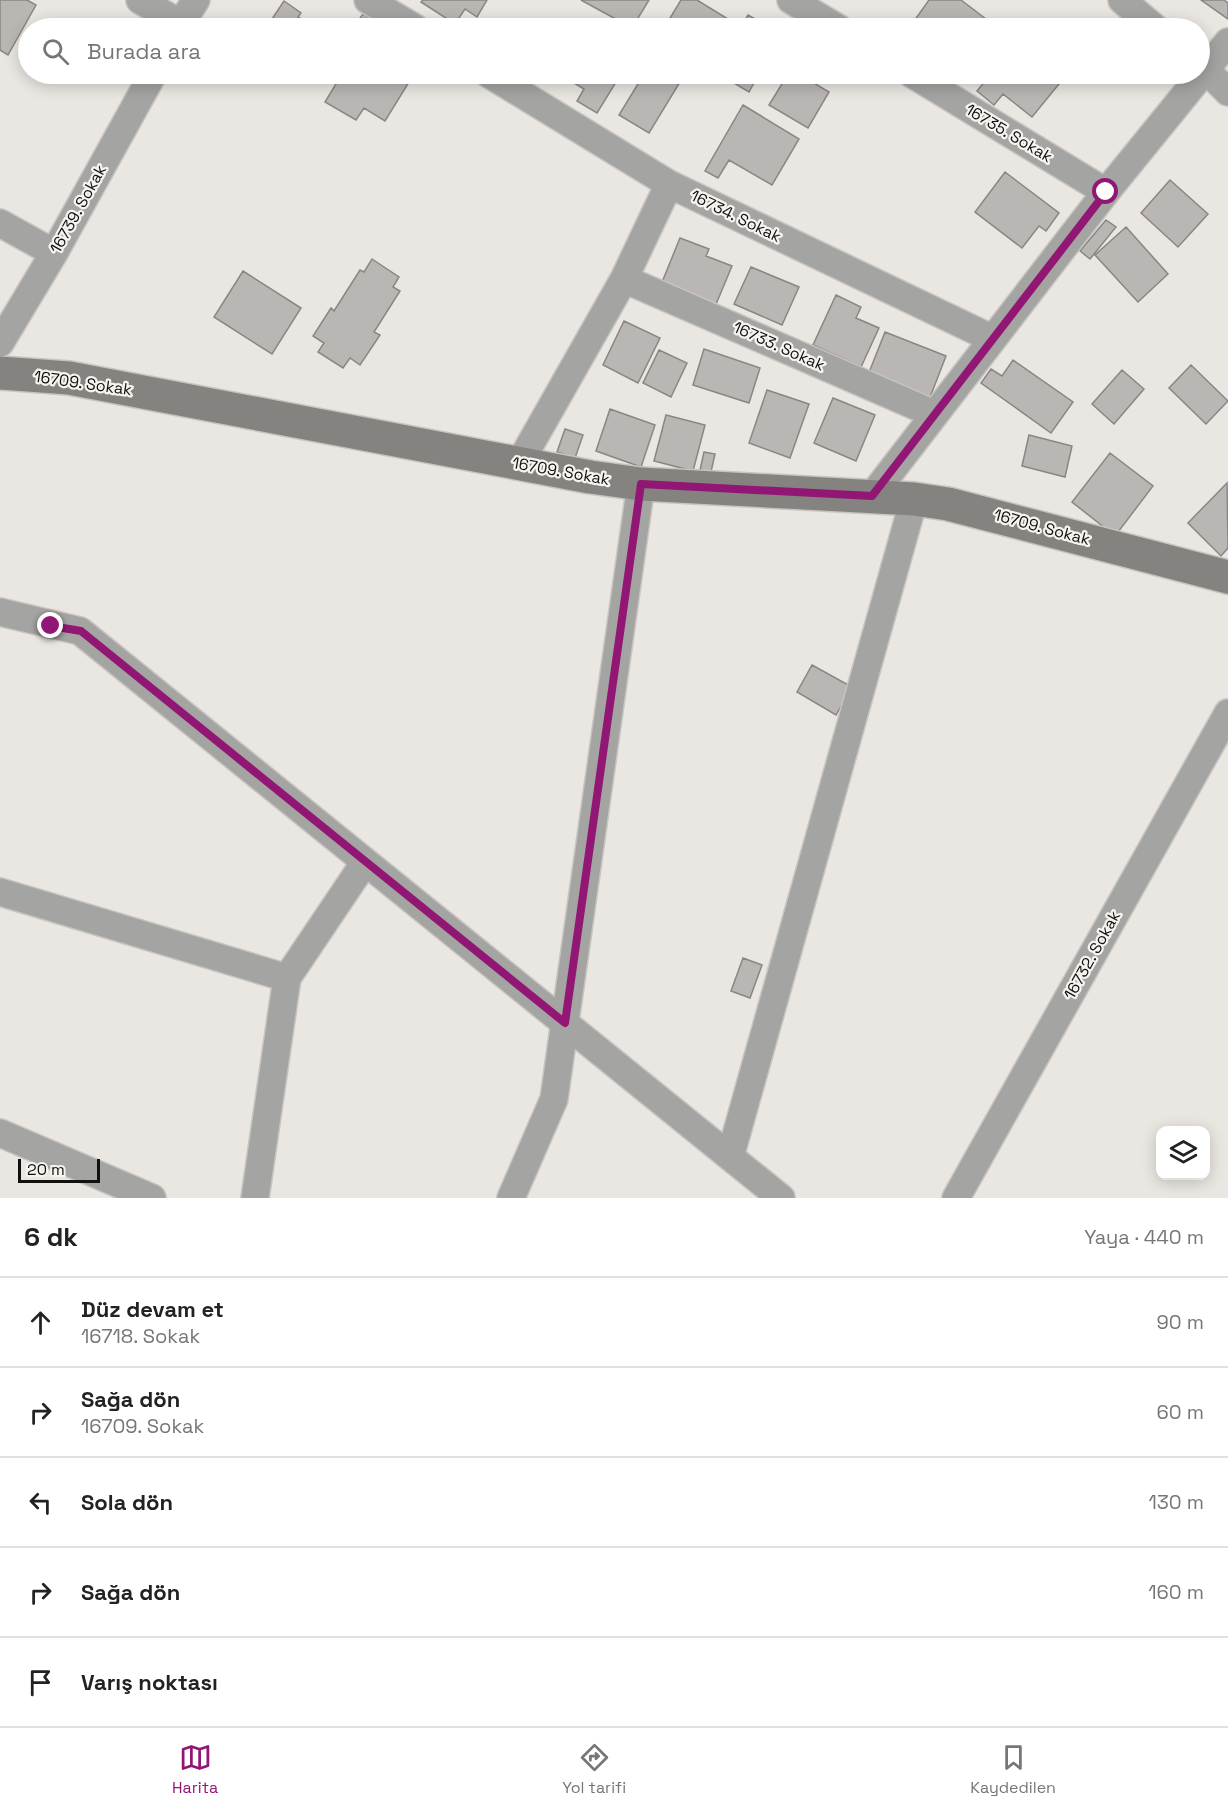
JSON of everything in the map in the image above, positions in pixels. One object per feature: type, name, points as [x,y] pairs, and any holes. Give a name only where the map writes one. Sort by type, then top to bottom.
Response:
[{"type":"street","points":[[140,0],[168,18]]},
{"type":"street","points":[[185,18],[196,0]]},
{"type":"street","points":[[368,0],[398,18]]},
{"type":"street","points":[[791,0],[821,18]]},
{"type":"street","points":[[1122,0],[1143,18]]},
{"type":"street","points":[[1210,60],[1228,42]]},
{"type":"street","points":[[1210,74],[1228,92]]},
{"type":"street","name":"16739. Sokak","points":[[0,343],[54,253],[147,84]]},
{"type":"street","name":"16734. Sokak","points":[[505,84],[669,184],[993,339]]},
{"type":"street","name":"16735. Sokak","points":[[928,84],[1106,192]]},
{"type":"street","points":[[872,496],[1190,84]]},
{"type":"street","points":[[519,464],[624,279],[669,184]]},
{"type":"street","points":[[0,223],[54,253]]},
{"type":"street","name":"16733. Sokak","points":[[624,279],[934,414]]},
{"type":"street","name":"16709. Sokak","points":[[0,373],[69,378],[395,438],[519,464],[641,484],[914,499],[993,514],[1228,577]]},
{"type":"street","points":[[511,1198],[555,1100],[641,484]]},
{"type":"street","points":[[730,1157],[914,499]]},
{"type":"street","points":[[0,612],[81,631],[780,1198]]},
{"type":"street","name":"16732. Sokak","points":[[956,1198],[1228,713]]},
{"type":"street","points":[[255,1198],[287,978],[365,862]]},
{"type":"street","points":[[0,892],[287,978]]},
{"type":"street","points":[[0,1133],[152,1198]]},
{"type":"building","points":[[0,0],[27,0],[36,5],[29,18],[18,18],[18,37],[8,55],[0,50]]},
{"type":"building","points":[[423,0],[487,0],[477,17],[465,9],[459,18],[446,18],[421,2]]},
{"type":"building","points":[[581,0],[649,0],[638,18],[614,18]]},
{"type":"building","points":[[681,0],[697,0],[726,18],[670,18]]},
{"type":"building","points":[[929,0],[961,0],[985,18],[916,18]]},
{"type":"building","points":[[1201,0],[1224,0],[1228,3],[1228,19]]},
{"type":"building","points":[[284,1],[301,13],[300,18],[273,18]]},
{"type":"building","points":[[336,84],[408,84],[385,121],[364,108],[356,120],[325,102]]},
{"type":"building","points":[[576,84],[615,84],[597,113],[577,101],[584,89]]},
{"type":"building","points":[[638,84],[679,84],[649,133],[619,115]]},
{"type":"building","points":[[735,84],[753,84],[749,92]]},
{"type":"building","points":[[782,84],[816,84],[829,92],[808,128],[769,105]]},
{"type":"building","points":[[983,84],[1059,84],[1032,117],[1003,94],[994,105],[977,91]]},
{"type":"building","points":[[743,105],[799,139],[772,185],[729,160],[718,178],[705,171]]},
{"type":"building","points":[[1005,172],[1059,213],[1046,231],[1039,226],[1022,248],[975,212]]},
{"type":"building","points":[[1170,180],[1208,214],[1178,247],[1141,213]]},
{"type":"building","points":[[1106,220],[1116,227],[1090,259],[1080,251]]},
{"type":"building","points":[[1126,227],[1168,274],[1138,302],[1095,255]]},
{"type":"building","points":[[680,238],[709,249],[706,256],[732,266],[714,309],[660,287]]},
{"type":"building","points":[[372,259],[399,277],[393,287],[400,291],[374,332],[380,335],[360,365],[350,358],[343,368],[318,352],[324,343],[313,336],[331,308],[334,311],[360,270],[364,272]]},
{"type":"building","points":[[751,267],[799,287],[782,325],[734,304]]},
{"type":"building","points":[[243,271],[301,308],[272,354],[214,317]]},
{"type":"building","points":[[836,295],[861,307],[856,318],[879,328],[861,367],[813,345]]},
{"type":"building","points":[[624,321],[660,338],[638,383],[603,365]]},
{"type":"building","points":[[885,332],[946,356],[929,400],[868,375]]},
{"type":"building","points":[[704,349],[760,368],[749,403],[693,385]]},
{"type":"building","points":[[659,350],[687,363],[671,397],[643,383]]},
{"type":"building","points":[[1013,360],[1073,402],[1051,433],[981,383],[991,369],[1002,376]]},
{"type":"building","points":[[1191,365],[1228,401],[1206,424],[1169,388]]},
{"type":"building","points":[[1122,370],[1144,389],[1114,424],[1092,404]]},
{"type":"building","points":[[767,390],[809,404],[790,458],[749,443]]},
{"type":"building","points":[[833,398],[875,415],[856,461],[814,443]]},
{"type":"building","points":[[610,409],[655,425],[641,467],[596,451]]},
{"type":"building","points":[[666,415],[705,425],[693,471],[654,461]]},
{"type":"building","points":[[565,429],[583,435],[575,458],[557,452]]},
{"type":"building","points":[[1029,435],[1072,446],[1065,477],[1022,466]]},
{"type":"building","points":[[704,452],[715,454],[711,472],[700,470]]},
{"type":"building","points":[[1110,453],[1153,486],[1115,536],[1072,502]]},
{"type":"building","points":[[1227,483],[1228,548],[1221,556],[1188,523]]},
{"type":"building","points":[[812,665],[852,687],[836,715],[797,692]]},
{"type":"building","points":[[743,958],[762,965],[750,998],[731,991]]},
{"type":"route","points":[[51,626],[81,631],[565,1023],[641,484],[872,496],[1106,192]]}]
